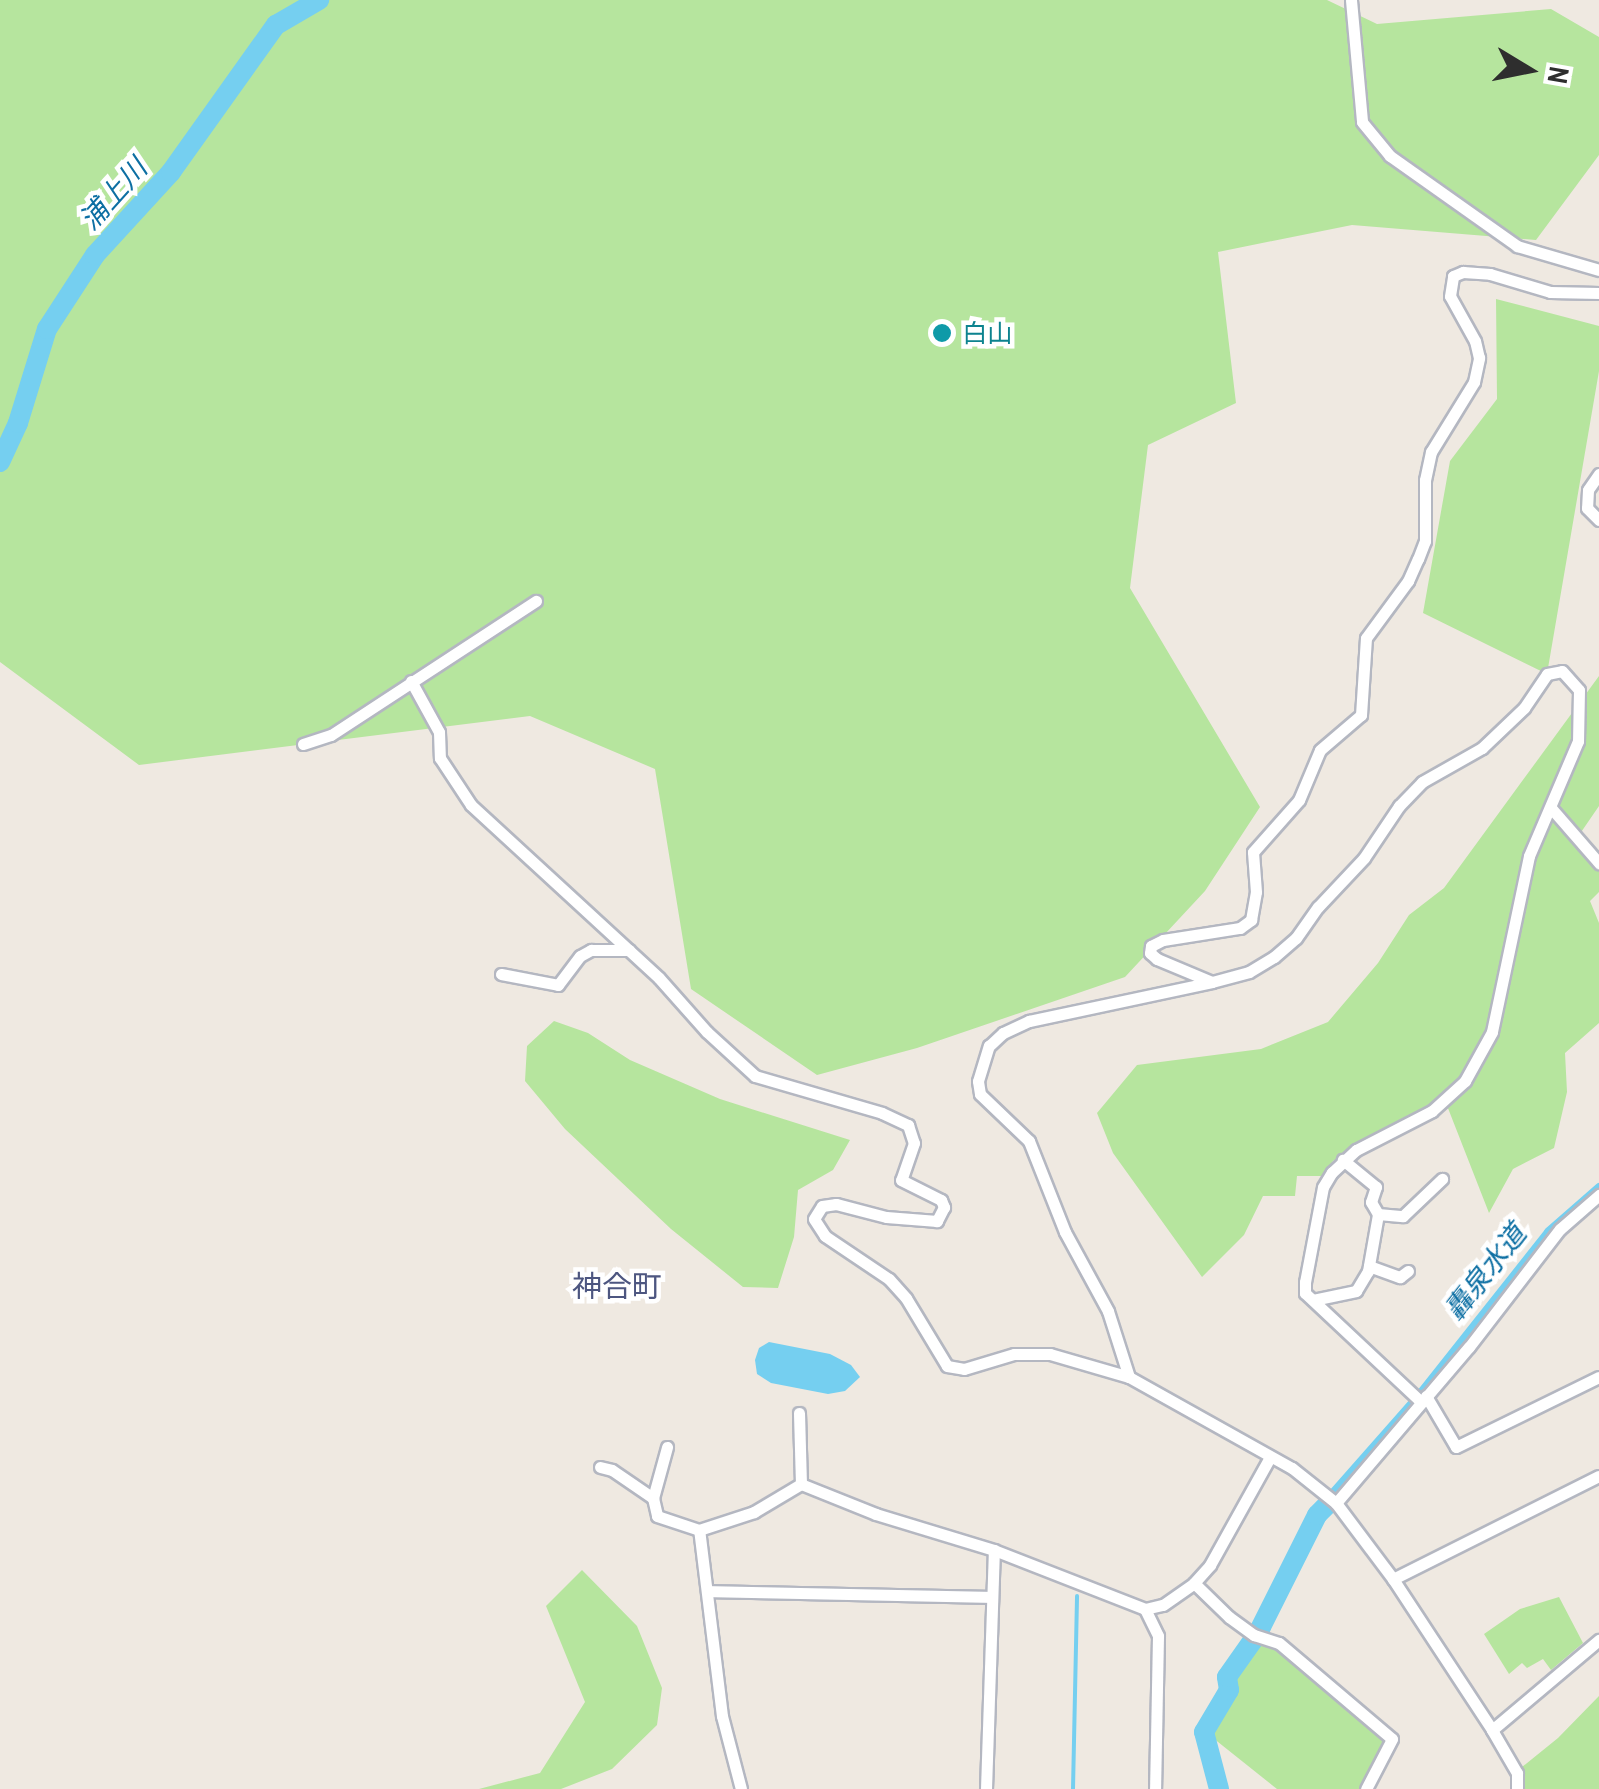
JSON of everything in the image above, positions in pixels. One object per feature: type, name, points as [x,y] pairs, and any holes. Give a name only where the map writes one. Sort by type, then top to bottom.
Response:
[{"type":"street","points":[[1350,0],[1356,23],[1362,122],[1390,156],[1517,246],[1599,270]]},
{"type":"street","points":[[1356,23],[1362,0]]},
{"type":"street","points":[[1212,982],[1157,958],[1150,953],[1151,946],[1162,940],[1240,928],[1251,920],[1256,892],[1253,852],[1299,800],[1320,750],[1362,715],[1366,638],[1408,582],[1418,559],[1424,541],[1425,480],[1431,452],[1474,382],[1475,341],[1450,296],[1453,276],[1463,272],[1490,274],[1550,292],[1599,293]]},
{"type":"street","points":[[1599,474],[1588,490],[1587,508],[1599,520]]},
{"type":"street","points":[[303,744],[330,735],[536,601]]},
{"type":"street","points":[[1128,1378],[1108,1311],[1065,1232],[1029,1141],[988,1105],[978,1081],[990,1046],[1003,1033],[1028,1021],[1249,972],[1296,938],[1422,782],[1482,748],[1524,708],[1548,674],[1562,671],[1579,690],[1578,741],[1529,856],[1492,1032],[1465,1081],[1432,1111],[1344,1160],[1324,1187],[1305,1282],[1306,1294],[1423,1399],[1456,1448],[1599,1377]]},
{"type":"street","points":[[410,681],[439,732],[440,758],[471,805],[629,950],[756,1076],[882,1113],[908,1125],[914,1144],[901,1180],[940,1200],[944,1207],[936,1221],[886,1218],[836,1204],[822,1206],[814,1219],[824,1236],[889,1278],[906,1298],[947,1366],[964,1369],[1014,1354],[1050,1354],[1128,1378],[1189,1407],[1269,1458],[1292,1468],[1336,1503],[1392,1579],[1492,1730],[1517,1773],[1517,1789]]},
{"type":"street","points":[[1552,809],[1599,862]]},
{"type":"street","points":[[501,974],[558,985],[580,956],[591,950],[629,950]]},
{"type":"street","points":[[1313,1300],[1356,1291],[1369,1266],[1378,1214],[1370,1202],[1376,1187],[1344,1160]]},
{"type":"street","points":[[1378,1214],[1402,1216],[1413,1210],[1434,1182],[1442,1179]]},
{"type":"street","points":[[1336,1503],[1560,1229],[1599,1195]]},
{"type":"street","points":[[1369,1266],[1400,1277],[1408,1271]]},
{"type":"street","points":[[799,1413],[801,1484]]},
{"type":"street","points":[[667,1447],[653,1498],[657,1516],[699,1530],[754,1512],[801,1484]]},
{"type":"street","points":[[801,1484],[876,1514],[994,1550],[1144,1609],[1163,1605],[1194,1584],[1236,1522],[1269,1458]]},
{"type":"street","points":[[600,1467],[612,1470],[653,1498]]},
{"type":"street","points":[[1392,1579],[1599,1476]]},
{"type":"street","points":[[699,1530],[722,1716],[741,1789]]},
{"type":"street","points":[[986,1789],[988,1596],[994,1550]]},
{"type":"street","points":[[1194,1584],[1254,1635],[1279,1643],[1392,1738],[1366,1789]]},
{"type":"street","points":[[708,1591],[988,1596]]},
{"type":"street","points":[[1144,1609],[1158,1636],[1155,1789]]},
{"type":"street","points":[[1492,1730],[1599,1640]]},
{"type":"green space","points":[[0,0],[1327,0],[1377,24],[1551,9],[1599,37],[1599,155],[1536,240],[1352,225],[1218,252],[1236,403],[1148,445],[1130,588],[1260,807],[1205,891],[1125,977],[917,1048],[817,1075],[691,989],[655,769],[530,716],[139,765],[0,662]]},
{"type":"green space","points":[[1496,299],[1599,326],[1599,371],[1547,674],[1423,613],[1450,461],[1497,399]]},
{"type":"green space","points":[[1599,676],[1599,806],[1575,841],[1599,869],[1599,892],[1590,901],[1599,923],[1599,1023],[1565,1053],[1567,1092],[1554,1148],[1513,1169],[1489,1213],[1444,1098],[1408,1123],[1358,1144],[1333,1161],[1323,1176],[1297,1176],[1295,1196],[1263,1196],[1244,1235],[1202,1277],[1113,1153],[1097,1113],[1137,1065],[1261,1049],[1328,1022],[1378,963],[1409,915],[1444,888]]},
{"type":"green space","points":[[554,1021],[588,1033],[630,1060],[720,1099],[850,1140],[833,1170],[798,1190],[794,1237],[778,1288],[743,1287],[671,1229],[565,1129],[525,1081],[527,1046]]},
{"type":"green space","points":[[582,1570],[637,1626],[662,1688],[657,1725],[612,1769],[561,1789],[479,1789],[540,1773],[585,1702],[546,1606]]},
{"type":"green space","points":[[1559,1597],[1583,1643],[1551,1670],[1543,1659],[1527,1668],[1522,1663],[1509,1674],[1484,1634],[1520,1609]]},
{"type":"green space","points":[[1257,1639],[1277,1645],[1388,1739],[1360,1789],[1277,1789],[1208,1734],[1235,1685],[1230,1679]]},
{"type":"green space","points":[[1599,1696],[1599,1789],[1522,1789],[1522,1767],[1558,1738]]},
{"type":"water","points":[[769,1342],[830,1354],[851,1365],[860,1377],[845,1391],[828,1394],[771,1383],[757,1374],[755,1360],[759,1348]]},
{"type":"waterway","name":"浦上川","points":[[0,462],[18,423],[47,329],[95,255],[171,172],[276,25],[319,0]]},
{"type":"waterway","name":"轟泉水道","points":[[1420,1395],[1549,1232],[1599,1188]]},
{"type":"waterway","name":"轟泉水道","points":[[1332,1495],[1413,1403]]},
{"type":"waterway","points":[[1219,1789],[1204,1732],[1229,1690],[1227,1677],[1258,1633],[1317,1515],[1328,1504]]},
{"type":"waterway","points":[[1073,1789],[1077,1596]]},
{"type":"place","name":"白山","points":[[942,333]]},
{"type":"district","name":"神合町","points":[[617,1286]]}]
